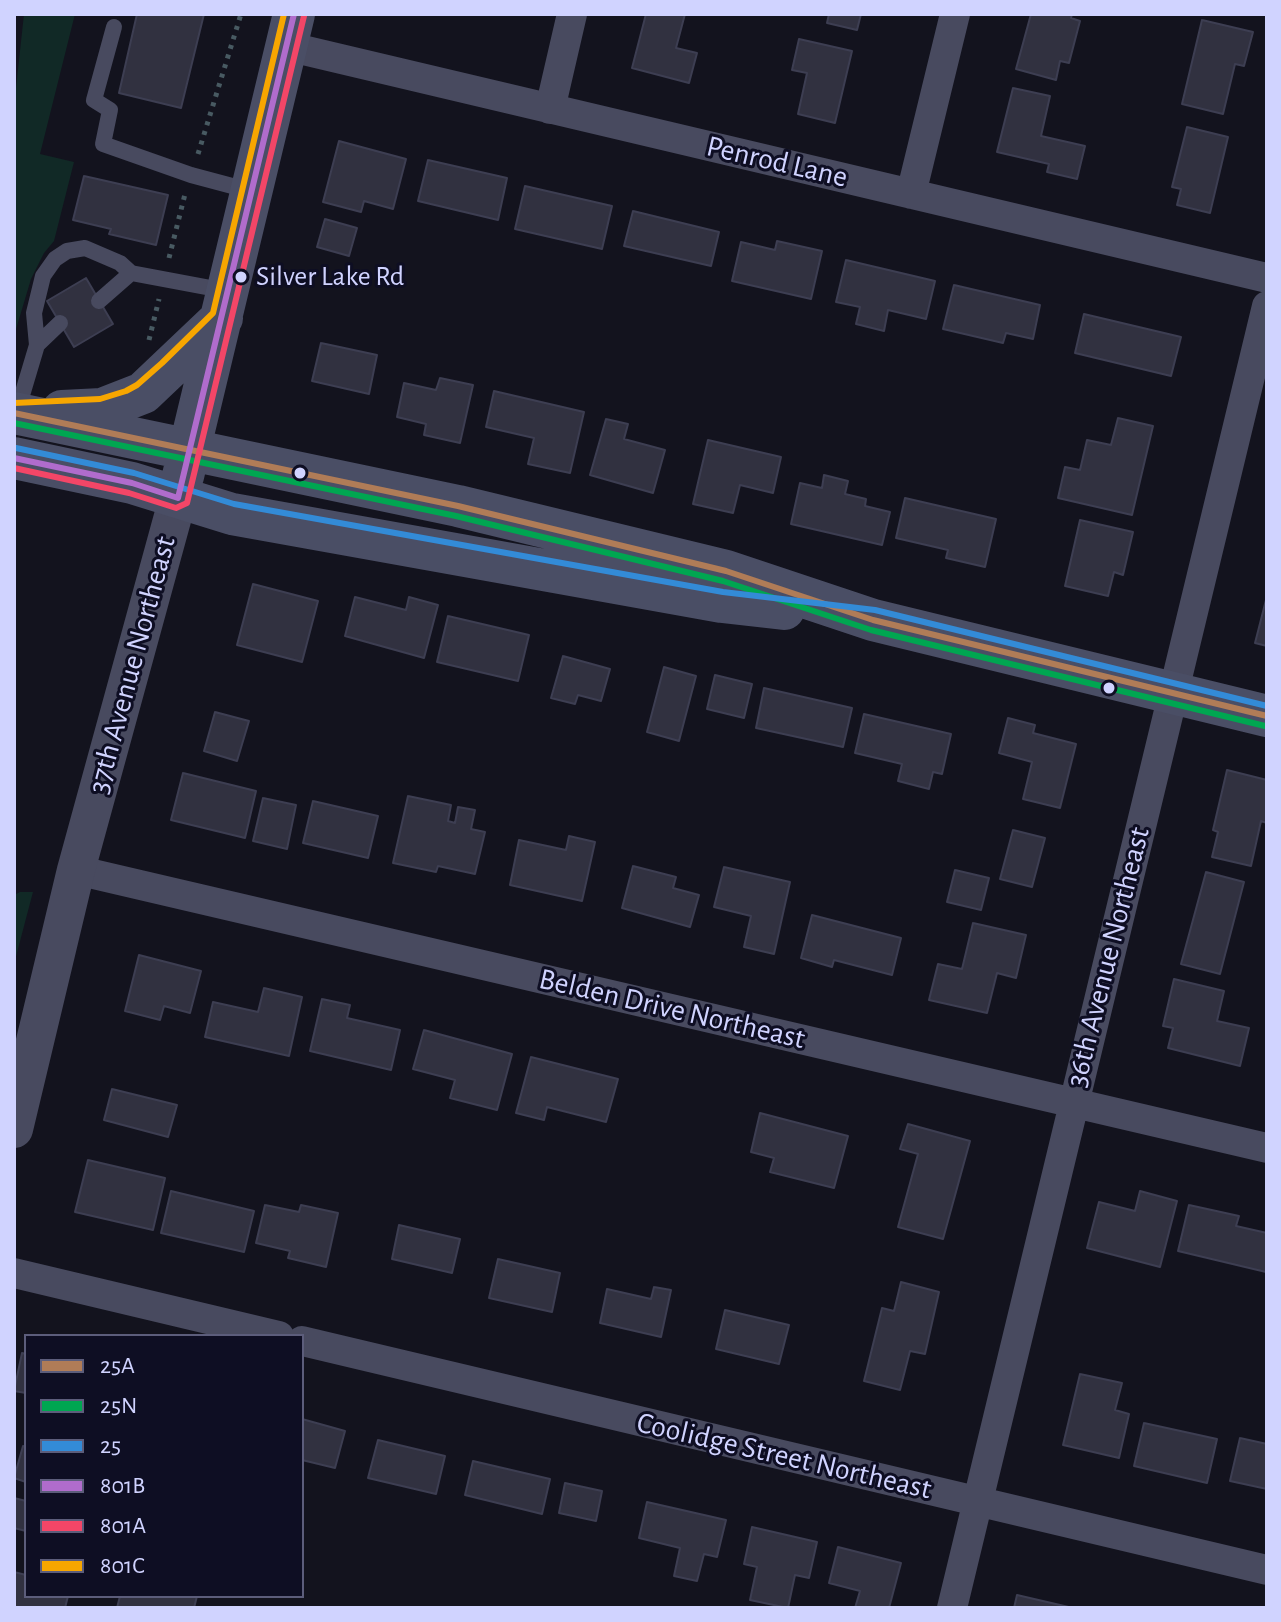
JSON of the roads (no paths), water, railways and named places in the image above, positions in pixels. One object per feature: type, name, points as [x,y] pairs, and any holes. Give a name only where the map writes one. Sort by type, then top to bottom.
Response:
[{"type":"main road","name":"37th Avenue Northeast","points":[[178,498],[290,30]]},
{"type":"main road","points":[[15,413],[102,409],[130,400],[153,385],[225,305]]},
{"type":"main road","points":[[15,413],[458,506],[726,571],[873,620],[1267,716]]},
{"type":"main road","points":[[14,458],[132,483],[232,514],[722,602],[873,620]]},
{"type":"street","points":[[550,109],[572,14]]},
{"type":"street","points":[[911,194],[955,14]]},
{"type":"street","name":"Penrod Lane","points":[[290,30],[550,109],[1267,278]]},
{"type":"street","name":"36th Avenue Northeast","points":[[952,1608],[1267,306]]},
{"type":"street","name":"37th Avenue Northeast","points":[[14,1129],[76,870],[178,498]]},
{"type":"street","name":"Belden Drive Northeast","points":[[76,870],[1267,1148]]},
{"type":"street","points":[[14,1273],[271,1334]]},
{"type":"street","name":"Coolidge Street Northeast","points":[[304,1341],[1267,1570]]},
{"type":"lane","points":[[114,27],[94,100],[110,110],[103,144],[191,175],[252,191]]},
{"type":"lane","points":[[15,413],[37,345],[34,313],[43,276],[55,259],[67,251],[85,248],[120,263],[131,273],[225,305]]},
{"type":"lane","points":[[99,301],[131,273]]},
{"type":"lane","points":[[37,345],[60,323]]},
{"type":"place","name":"Silver Lake Rd","points":[[241,277]]}]
